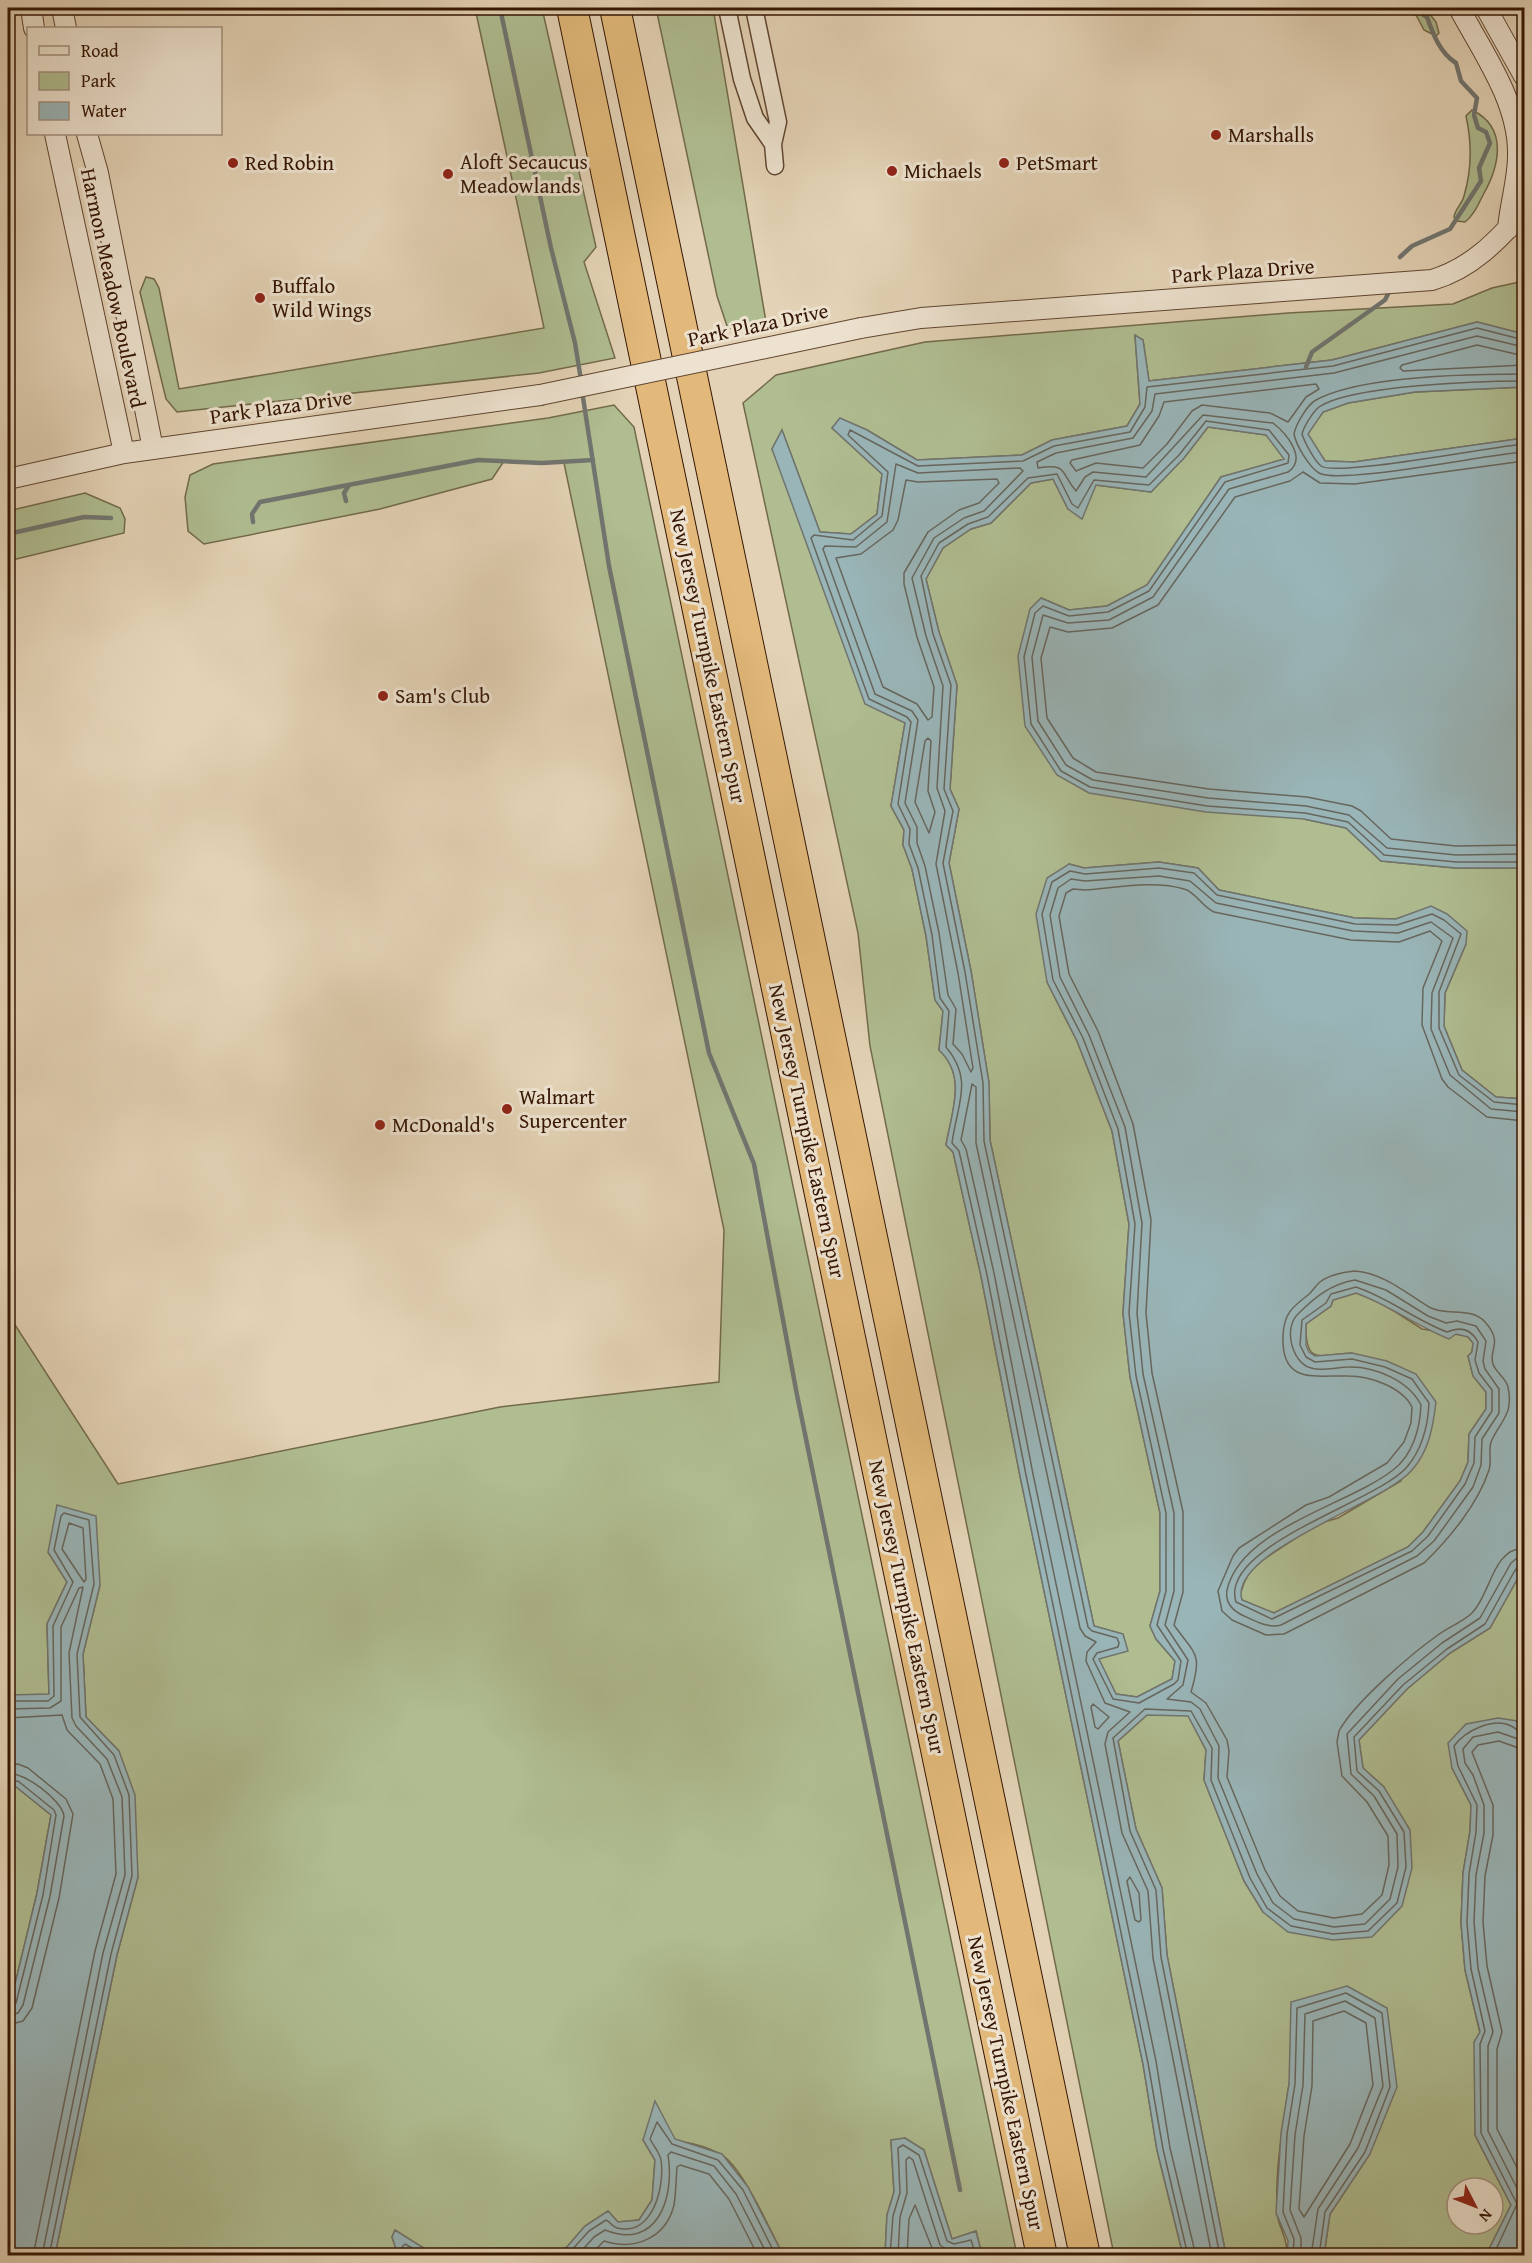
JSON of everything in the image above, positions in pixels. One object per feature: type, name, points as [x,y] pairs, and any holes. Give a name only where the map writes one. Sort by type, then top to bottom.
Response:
[{"type":"highway","name":"New Jersey Turnpike Eastern Spur","points":[[572,8],[1042,2256]]},
{"type":"highway","name":"New Jersey Turnpike Eastern Spur","points":[[615,8],[1085,2256]]},
{"type":"street","points":[[31,8],[34,27]]},
{"type":"street","points":[[62,8],[66,27]]},
{"type":"street","points":[[727,8],[742,79],[755,118],[773,144]]},
{"type":"street","points":[[754,8],[778,122],[773,144],[775,166]]},
{"type":"street","points":[[1459,8],[1503,90],[1515,123],[1519,150],[1517,172],[1510,198],[1508,230]]},
{"type":"street","points":[[1486,8],[1524,76]]},
{"type":"street","name":"Harmon Meadow Boulevard","points":[[55,135],[124,453]]},
{"type":"street","name":"Harmon Meadow Boulevard","points":[[87,135],[105,205],[153,449]]},
{"type":"street","name":"Park Plaza Drive","points":[[8,478],[124,453],[540,395],[861,328],[931,317],[1419,282],[1445,276],[1469,265],[1508,230],[1524,211]]},
{"type":"green space","points":[[475,8],[542,8],[596,247],[584,262],[615,358],[539,373],[177,412],[166,399],[140,292],[146,277],[154,279],[159,288],[179,389],[544,328]]},
{"type":"green space","points":[[656,8],[713,8],[766,322],[728,329],[717,296]]},
{"type":"green space","points":[[1405,8],[1425,8],[1436,22],[1439,33],[1436,36],[1424,30],[1416,15],[1400,12]]},
{"type":"green space","points":[[1472,110],[1492,127],[1497,149],[1489,184],[1476,210],[1465,222],[1457,221],[1454,217],[1463,199],[1469,176],[1470,146],[1466,116]]},
{"type":"green space","points":[[1524,281],[1524,334],[1477,322],[1332,360],[1149,381],[1143,340],[1135,336],[1140,404],[1127,426],[1052,440],[1022,455],[917,460],[867,430],[840,419],[832,428],[882,474],[877,514],[851,534],[820,532],[782,430],[772,449],[905,723],[891,806],[904,830],[903,845],[912,869],[926,936],[935,1000],[943,1011],[939,1050],[948,1060],[955,1083],[954,1107],[946,1145],[953,1152],[981,1276],[1020,1476],[1143,2064],[1157,2150],[1183,2255],[1114,2255],[870,1046],[858,933],[743,403],[776,375],[925,342],[1288,313],[1453,304],[1492,288]]},
{"type":"green space","points":[[1524,387],[1524,438],[1354,462],[1325,461],[1307,434],[1323,412],[1348,403],[1415,392]]},
{"type":"green space","points":[[614,405],[634,427],[1017,2255],[982,2255],[976,2231],[952,2239],[924,2150],[905,2138],[891,2141],[894,2192],[887,2215],[885,2255],[783,2255],[755,2200],[729,2161],[702,2146],[683,2142],[643,2140],[655,2160],[652,2200],[639,2220],[618,2222],[608,2211],[585,2226],[566,2248],[532,2255],[518,2248],[425,2249],[395,2230],[392,2237],[398,2255],[55,2255],[117,1955],[138,1877],[119,1751],[86,1717],[83,1654],[100,1585],[48,1552],[67,1582],[47,1624],[49,1695],[8,1695],[8,1314],[118,1484],[500,1407],[719,1382],[724,1230],[564,463],[504,461],[492,479],[380,509],[204,544],[188,531],[185,497],[190,475],[213,464],[548,418]]},
{"type":"green space","points":[[1208,427],[1267,435],[1285,459],[1221,477],[1147,585],[1107,606],[1069,610],[1041,598],[1304,819],[1346,828],[1381,861],[1455,868],[1524,868],[1524,1099],[1496,1097],[1462,1070],[1444,1026],[1445,993],[1466,944],[1431,907],[1396,919],[1355,918],[1219,890],[1198,868],[1159,862],[1084,868],[1069,864],[1047,982],[1077,1041],[1112,1131],[1129,1224],[1123,1313],[1130,1377],[1160,1513],[1160,1591],[1150,1626],[1156,1639],[1175,1661],[1172,1679],[1137,1697],[1116,1694],[1098,1658],[1127,1650],[1123,1634],[1094,1626],[990,1140],[989,1083],[971,971],[949,863],[959,809],[950,789],[957,685],[939,632],[926,579],[943,548],[971,529],[991,523],[1031,483],[1053,479],[1068,509],[1096,485],[1151,492],[1184,458]]},
{"type":"green space","points":[[85,493],[120,508],[125,519],[124,533],[8,561],[8,511]]},
{"type":"green space","points":[[1356,1293],[1380,1302],[1422,1329],[1467,1336],[1473,1343],[1472,1352],[1468,1356],[1473,1376],[1486,1392],[1486,1409],[1469,1434],[1468,1462],[1460,1481],[1423,1532],[1408,1547],[1274,1613],[1242,1600],[1240,1595],[1252,1567],[1317,1524],[1338,1518],[1401,1481],[1352,1353],[1323,1356],[1311,1352],[1308,1347],[1306,1324],[1331,1306],[1333,1300]]},
{"type":"green space","points":[[1524,1567],[1524,1731],[1517,1721],[1452,1768],[1471,1805],[1470,1831],[1463,1873],[1461,1923],[1465,1970],[1480,2033],[1475,2135],[1496,2176],[1445,2176],[1445,2236],[1496,2236],[1486,2255],[1324,2255],[1330,2214],[1370,2154],[1289,2084],[1277,2179],[1277,2217],[1286,2242],[1287,2255],[1226,2255],[1167,1955],[1162,1888],[1136,1829],[1118,1741],[1147,1715],[1188,1715],[1206,1750],[1204,1780],[1244,1881],[1263,1912],[1384,1787],[1363,1768],[1359,1740],[1407,1689],[1450,1653],[1490,1628]]},
{"type":"green space","points":[[15,1786],[51,1815],[37,1893],[8,2013],[8,1788]]},
{"type":"green space","points":[[1505,2193],[1511,2205],[1505,2217]]},
{"type":"water","points":[[1477,322],[1524,334],[1524,387],[1415,392],[1348,403],[1323,412],[1308,434],[1325,461],[1354,462],[1524,438],[1524,868],[1456,868],[1381,861],[1346,828],[1304,819],[1206,812],[1089,793],[1057,775],[1025,726],[1018,656],[1030,609],[1041,598],[1069,610],[1107,606],[1147,585],[1221,477],[1284,459],[1266,435],[1208,427],[1184,458],[1151,492],[1096,485],[1082,519],[1068,509],[1053,479],[1031,483],[991,523],[971,529],[943,548],[926,579],[939,632],[957,685],[950,789],[959,809],[949,863],[971,971],[989,1083],[990,1140],[1094,1626],[1123,1634],[1128,1651],[1099,1659],[1116,1694],[1137,1697],[1172,1679],[1175,1661],[1156,1639],[1150,1626],[1160,1591],[1160,1513],[1130,1377],[1123,1313],[1129,1224],[1112,1131],[1077,1041],[1047,982],[1036,914],[1047,878],[1069,864],[1084,868],[1159,862],[1198,868],[1219,890],[1355,918],[1396,919],[1431,906],[1447,914],[1467,931],[1466,944],[1445,993],[1444,1026],[1462,1070],[1496,1097],[1524,1099],[1524,1567],[1490,1628],[1450,1653],[1407,1689],[1359,1740],[1363,1768],[1384,1787],[1410,1830],[1412,1868],[1402,1906],[1372,1937],[1333,1940],[1288,1932],[1263,1912],[1244,1881],[1204,1780],[1206,1750],[1188,1716],[1147,1715],[1118,1741],[1136,1829],[1162,1888],[1167,1955],[1226,2255],[1183,2255],[1157,2150],[1143,2064],[1020,1476],[981,1276],[953,1152],[946,1145],[954,1107],[955,1083],[948,1060],[939,1050],[943,1011],[935,1000],[926,936],[912,869],[903,845],[904,830],[891,806],[905,723],[865,704],[772,449],[782,430],[820,532],[851,534],[877,514],[882,474],[832,428],[840,418],[867,430],[917,460],[1022,455],[1052,440],[1127,426],[1140,404],[1135,335],[1143,340],[1149,381],[1332,360]],"holes":[[[1356,1293],[1449,1339],[1456,1334],[1468,1337],[1473,1343],[1472,1352],[1468,1356],[1473,1376],[1486,1392],[1486,1409],[1469,1434],[1468,1462],[1460,1481],[1423,1532],[1408,1547],[1274,1613],[1242,1600],[1244,1582],[1258,1564],[1282,1546],[1396,1483],[1418,1463],[1429,1438],[1436,1402],[1416,1374],[1387,1361],[1352,1353],[1315,1356],[1309,1352],[1306,1345],[1306,1324],[1331,1306],[1333,1300]]]},
{"type":"water","points":[[57,1505],[96,1516],[100,1585],[83,1654],[86,1717],[119,1751],[135,1795],[138,1877],[117,1955],[55,2255],[8,2255],[8,2013],[37,1893],[51,1815],[15,1786],[8,1788],[8,1695],[49,1694],[47,1624],[67,1582],[48,1552]]},
{"type":"water","points":[[1498,1718],[1517,1721],[1524,1731],[1524,2256],[1486,2255],[1496,2236],[1505,2236],[1505,2217],[1511,2205],[1505,2193],[1505,2176],[1496,2176],[1475,2135],[1474,2042],[1480,2032],[1465,1970],[1461,1923],[1463,1873],[1470,1831],[1471,1805],[1452,1768],[1448,1743],[1466,1724]]},
{"type":"water","points":[[1347,1986],[1387,2008],[1397,2087],[1370,2154],[1330,2214],[1324,2255],[1287,2255],[1288,2241],[1276,2213],[1281,2133],[1289,2084],[1291,2002]]},
{"type":"water","points":[[655,2101],[675,2139],[722,2154],[748,2187],[783,2255],[532,2255],[566,2248],[585,2226],[608,2211],[618,2222],[639,2220],[652,2200],[655,2160],[643,2140]]},
{"type":"water","points":[[905,2138],[924,2150],[952,2239],[976,2231],[982,2255],[885,2255],[887,2215],[894,2192],[891,2140]]},
{"type":"water","points":[[395,2230],[425,2249],[518,2248],[532,2255],[398,2255],[392,2237]]},
{"type":"waterway","points":[[500,8],[551,248],[575,343],[581,380]]},
{"type":"waterway","points":[[1395,8],[1416,10],[1427,17],[1441,49],[1456,63],[1461,81],[1477,98],[1474,115],[1478,128],[1486,132],[1490,143],[1479,168],[1481,181],[1450,229],[1412,246],[1400,257]]},
{"type":"waterway","points":[[1306,367],[1312,352],[1385,300],[1389,292]]},
{"type":"waterway","points":[[582,391],[609,566],[709,1053],[754,1164],[797,1395],[960,2190]]},
{"type":"waterway","points":[[253,522],[252,514],[260,502],[478,460],[542,463],[593,460]]},
{"type":"waterway","points":[[346,501],[344,493],[349,485]]},
{"type":"waterway","points":[[8,534],[84,517],[111,518]]},
{"type":"place","name":"Marshalls","points":[[1216,135]]},
{"type":"place","name":"Red Robin","points":[[233,163]]},
{"type":"place","name":"PetSmart","points":[[1004,163]]},
{"type":"place","name":"Michaels","points":[[892,171]]},
{"type":"place","name":"Aloft Secaucus Meadowlands","points":[[448,174]]},
{"type":"place","name":"Buffalo Wild Wings","points":[[260,298]]},
{"type":"place","name":"Sam's Club","points":[[383,696]]},
{"type":"place","name":"Walmart Supercenter","points":[[507,1109]]},
{"type":"place","name":"McDonald's","points":[[380,1125]]}]
